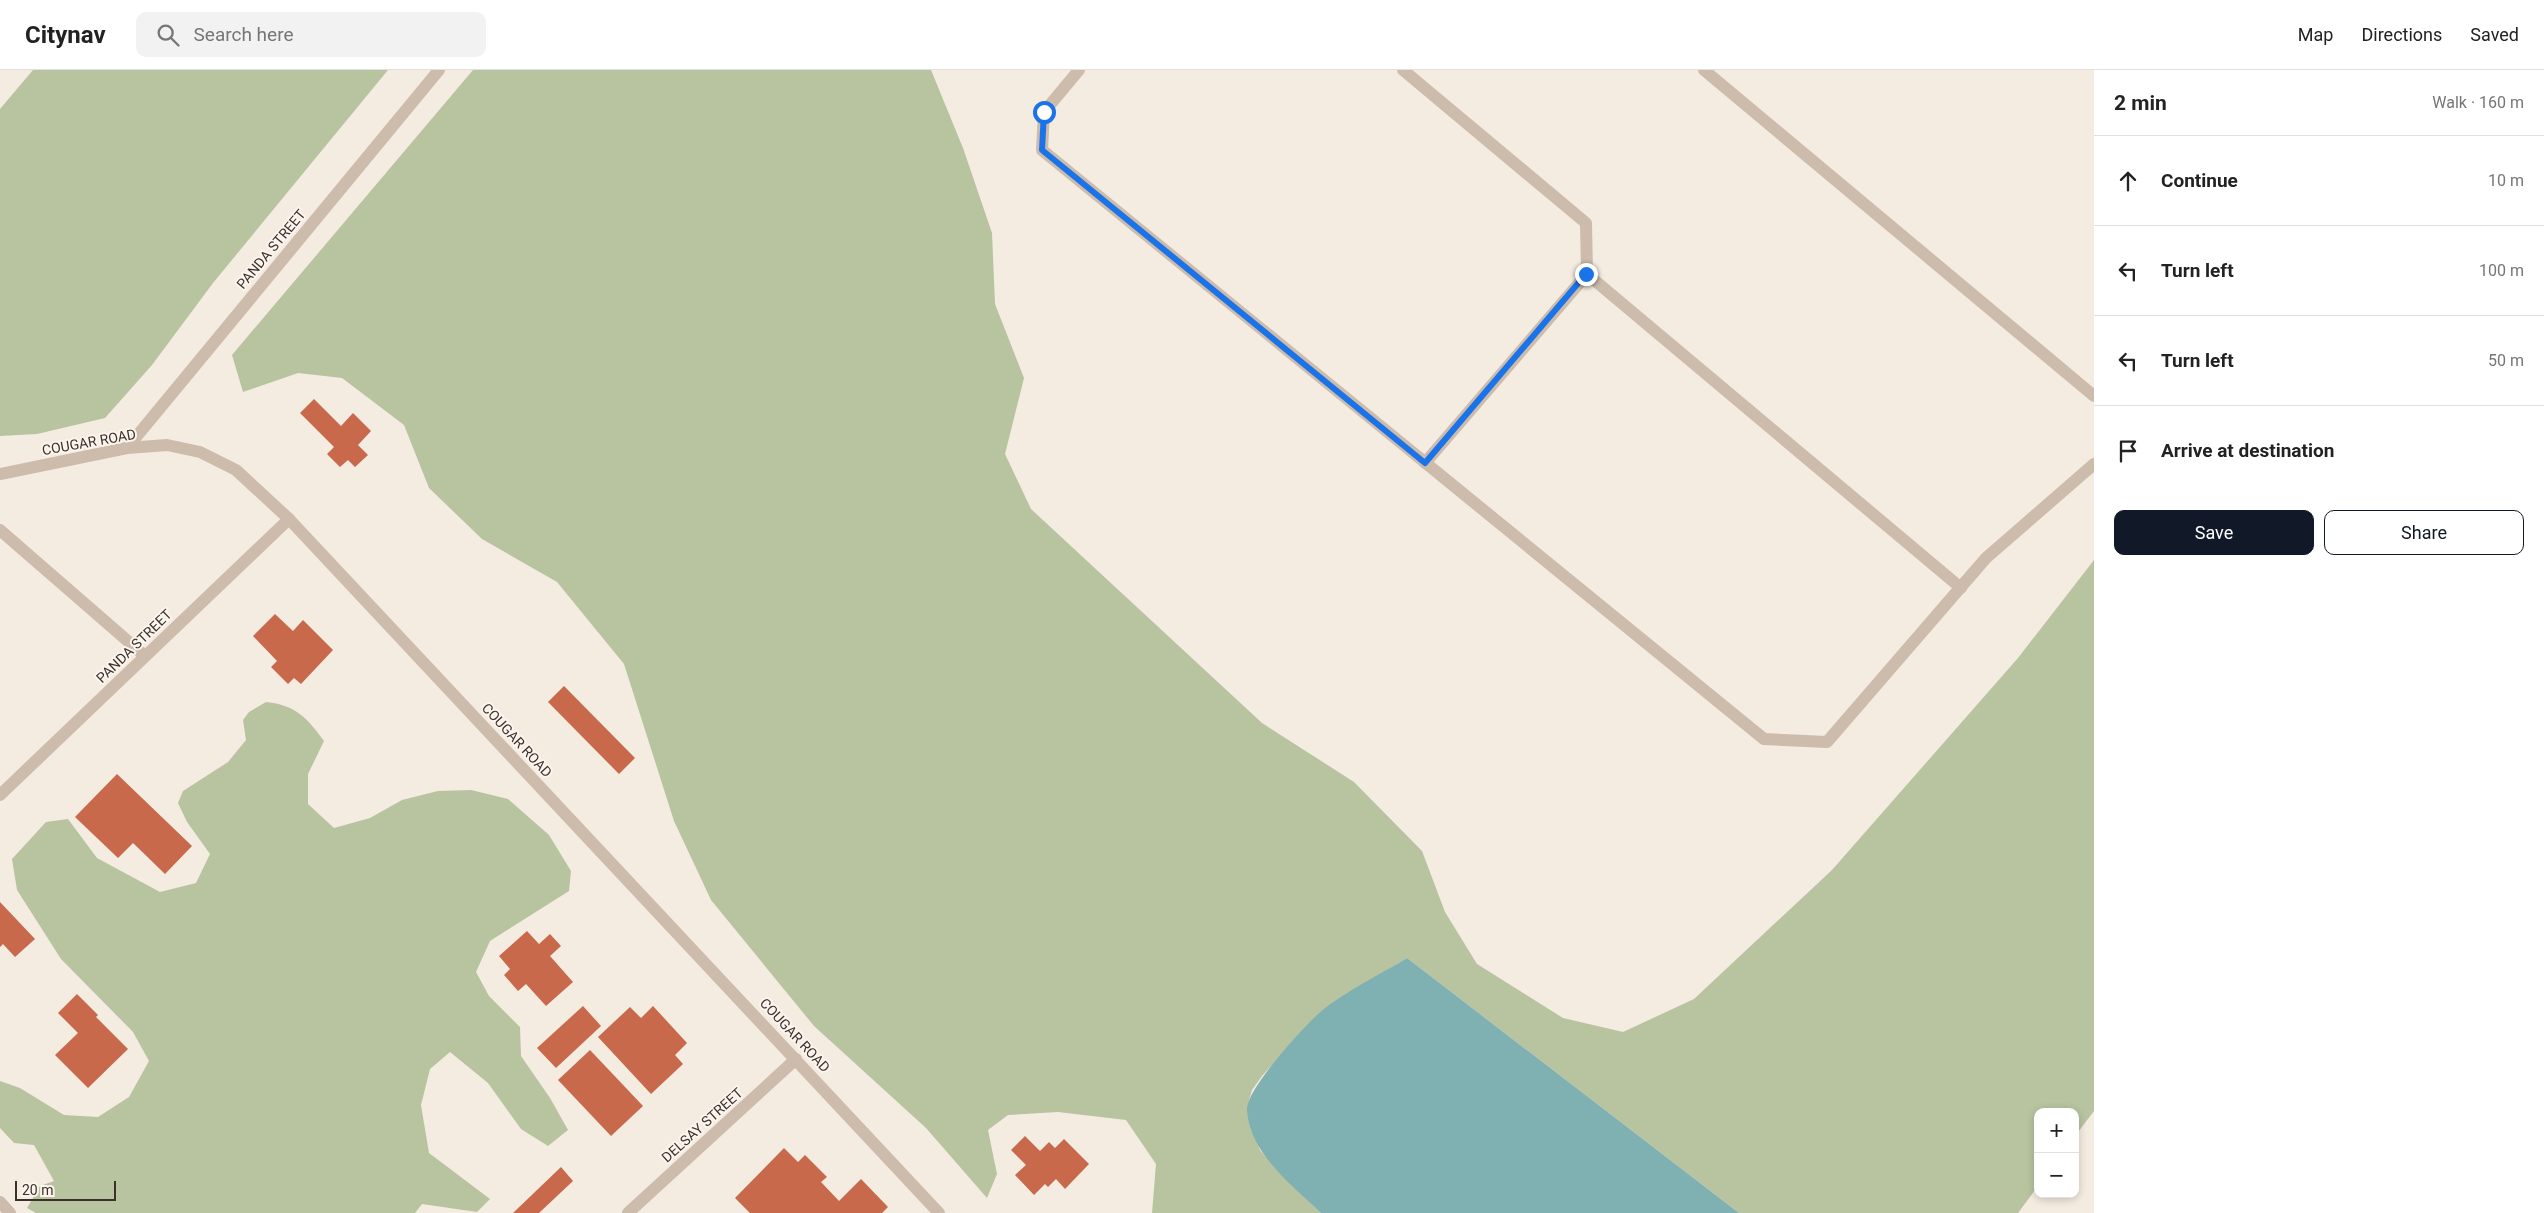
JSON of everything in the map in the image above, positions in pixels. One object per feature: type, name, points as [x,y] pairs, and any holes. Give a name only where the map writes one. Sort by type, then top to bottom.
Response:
[{"type":"street","name":"PANDA STREET","points":[[127,448],[439,70]]},
{"type":"street","points":[[1079,70],[1044,112],[1042,150],[1764,739],[1827,742],[1986,558],[2094,464]]},
{"type":"street","points":[[1403,70],[1586,223],[1586,274],[1425,463]]},
{"type":"street","points":[[1704,70],[2094,396]]},
{"type":"street","points":[[1586,274],[1961,588]]},
{"type":"street","name":"COUGAR ROAD","points":[[0,474],[127,448],[167,445],[200,452],[236,470],[289,519],[939,1213]]},
{"type":"street","name":"PANDA STREET","points":[[0,795],[289,519]]},
{"type":"street","points":[[0,530],[146,656]]},
{"type":"street","name":"DELSAY STREET","points":[[628,1213],[796,1059]]},
{"type":"street","points":[[0,1202],[10,1213]]},
{"type":"green space","points":[[33,70],[388,70],[213,283],[152,365],[105,418],[37,434],[0,436],[0,109]]},
{"type":"green space","points":[[473,70],[931,70],[963,148],[992,233],[995,304],[1024,378],[1005,454],[1031,509],[1262,723],[1354,782],[1422,851],[1445,912],[1477,964],[1563,1018],[1623,1032],[1694,999],[1832,870],[2018,658],[2094,560],[2094,1111],[2079,1131],[2079,1108],[2034,1108],[2034,1191],[2018,1213],[1739,1213],[1407,958],[1319,1013],[1262,1076],[1252,1090],[1247,1108],[1260,1150],[1276,1169],[1321,1213],[1152,1213],[1156,1164],[1126,1120],[1058,1112],[1008,1115],[988,1130],[997,1174],[987,1198],[926,1128],[814,1026],[711,900],[674,821],[624,664],[557,582],[482,539],[429,488],[404,425],[342,378],[298,373],[243,392],[232,355]]},
{"type":"green space","points":[[266,702],[285,706],[300,714],[324,741],[308,774],[308,804],[334,828],[370,818],[402,800],[438,791],[471,790],[508,799],[549,835],[571,871],[569,891],[490,941],[476,972],[489,996],[520,1027],[521,1056],[550,1098],[568,1130],[548,1146],[521,1129],[488,1083],[450,1052],[430,1069],[421,1105],[429,1153],[490,1199],[477,1212],[422,1204],[415,1213],[36,1213],[27,1208],[40,1186],[54,1181],[34,1145],[14,1143],[0,1128],[0,1081],[20,1088],[64,1115],[98,1117],[129,1097],[149,1061],[133,1032],[61,959],[17,890],[12,859],[46,822],[68,819],[97,858],[160,892],[196,883],[210,854],[187,822],[178,803],[183,791],[228,762],[246,740],[243,720],[249,712]]},
{"type":"water","points":[[1407,958],[1739,1213],[1321,1213],[1285,1179],[1264,1154],[1250,1126],[1247,1110],[1249,1100],[1277,1059],[1319,1013],[1351,991]]},
{"type":"building","points":[[314,399],[341,426],[353,413],[371,431],[358,445],[368,455],[355,467],[348,460],[340,467],[327,454],[334,447],[300,413]]},
{"type":"building","points":[[275,614],[293,631],[303,620],[333,650],[301,684],[294,678],[288,684],[271,667],[277,661],[253,636]]},
{"type":"building","points":[[564,686],[635,758],[619,774],[548,702]]},
{"type":"building","points":[[117,774],[192,846],[165,874],[133,843],[118,858],[75,817]]},
{"type":"building","points":[[0,902],[35,939],[15,957],[3,944],[0,947]]},
{"type":"building","points":[[527,931],[539,944],[550,934],[561,946],[550,956],[573,982],[546,1006],[526,984],[518,991],[504,975],[510,969],[499,956]]},
{"type":"building","points":[[77,994],[98,1015],[96,1017],[128,1049],[88,1088],[55,1055],[78,1033],[58,1013]]},
{"type":"building","points":[[583,1006],[601,1026],[556,1068],[537,1048]]},
{"type":"building","points":[[653,1006],[687,1043],[675,1055],[683,1064],[651,1094],[598,1037],[630,1007],[641,1018]]},
{"type":"building","points":[[590,1050],[643,1106],[611,1136],[558,1080]]},
{"type":"building","points":[[1025,1136],[1040,1151],[1049,1142],[1055,1148],[1064,1139],[1089,1164],[1065,1189],[1056,1179],[1048,1187],[1045,1184],[1034,1195],[1015,1175],[1026,1165],[1011,1150]]},
{"type":"building","points":[[784,1148],[798,1162],[805,1155],[827,1177],[821,1182],[839,1201],[861,1179],[888,1207],[882,1213],[750,1213],[735,1198]]},
{"type":"building","points":[[561,1167],[573,1181],[539,1213],[513,1213]]},
{"type":"route","points":[[1044,112],[1042,150],[1425,463],[1586,274]]}]
